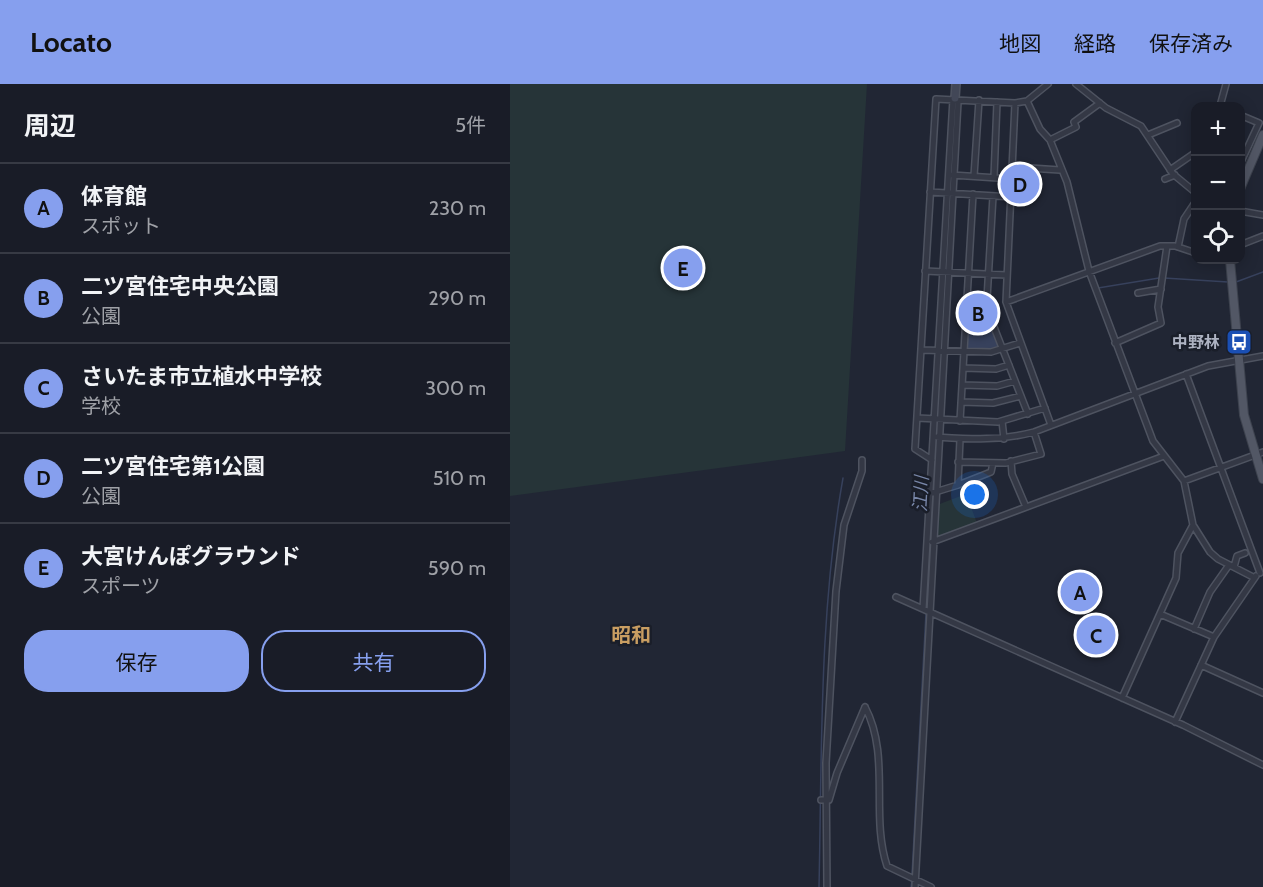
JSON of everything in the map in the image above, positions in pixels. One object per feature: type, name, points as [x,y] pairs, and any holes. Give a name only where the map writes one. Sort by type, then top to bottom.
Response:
[{"type":"main road","points":[[1245,177],[1263,135]]},
{"type":"main road","points":[[1230,264],[1244,415],[1263,479]]},
{"type":"street","points":[[954,99],[956,84]]},
{"type":"street","points":[[932,460],[915,449],[936,99],[1015,103],[1027,101],[1048,84]]},
{"type":"street","points":[[1076,84],[1100,104],[1133,119],[1148,135],[1170,170],[1191,189]]},
{"type":"street","points":[[1221,102],[1226,84]]},
{"type":"street","points":[[914,881],[945,272],[958,102],[954,99]]},
{"type":"street","points":[[974,176],[979,100]]},
{"type":"street","points":[[1027,101],[1040,129],[1050,140],[1074,203],[1089,271],[1153,441],[1184,481],[1193,525],[1210,552],[1253,578]]},
{"type":"street","points":[[994,177],[998,102]]},
{"type":"street","points":[[1015,103],[1014,167],[1006,302],[1050,425]]},
{"type":"street","points":[[1050,140],[1076,127],[1074,122],[1100,104]]},
{"type":"street","points":[[1245,117],[1258,123],[1245,153]]},
{"type":"street","points":[[1148,135],[1177,123]]},
{"type":"street","points":[[1170,170],[1191,155]]},
{"type":"street","points":[[1014,167],[1060,170]]},
{"type":"street","points":[[951,175],[1013,179]]},
{"type":"street","points":[[1165,179],[1175,176]]},
{"type":"street","points":[[930,192],[1012,197]]},
{"type":"street","points":[[960,421],[973,194]]},
{"type":"street","points":[[993,196],[987,299],[990,317],[1028,414]]},
{"type":"street","points":[[1178,247],[1184,219],[1191,208]]},
{"type":"street","points":[[1245,212],[1263,216]]},
{"type":"street","points":[[1245,242],[1263,236]]},
{"type":"street","points":[[1115,343],[1161,323],[1158,308],[1167,246]]},
{"type":"street","points":[[1006,302],[1133,255],[1167,246],[1191,251]]},
{"type":"street","points":[[925,271],[1006,275]]},
{"type":"street","points":[[1138,293],[1161,290]]},
{"type":"street","points":[[921,350],[992,352],[1020,343]]},
{"type":"street","points":[[936,437],[1004,439],[1034,432],[1186,374],[1263,356]]},
{"type":"street","points":[[963,368],[996,369],[1009,366]]},
{"type":"street","points":[[1175,722],[1214,637],[1253,578],[1262,573],[1222,467],[1207,436],[1186,374]]},
{"type":"street","points":[[962,385],[997,386],[1015,381]]},
{"type":"street","points":[[961,402],[993,403],[1021,396]]},
{"type":"street","points":[[917,418],[1002,421],[1045,408]]},
{"type":"street","points":[[1002,421],[1004,439]]},
{"type":"street","points":[[958,462],[993,463],[1041,454],[1034,432]]},
{"type":"street","points":[[926,610],[932,542],[932,460],[936,437]]},
{"type":"street","points":[[958,485],[960,439]]},
{"type":"street","points":[[1184,481],[1263,452]]},
{"type":"street","points":[[932,542],[1164,456]]},
{"type":"street","points":[[828,887],[824,800],[837,583],[844,525],[862,471],[862,460]]},
{"type":"street","points":[[1011,461],[1012,474],[1026,507]]},
{"type":"street","points":[[933,493],[991,472],[993,463]]},
{"type":"street","points":[[1122,698],[1176,578],[1178,553],[1193,525]]},
{"type":"street","points":[[1194,629],[1210,592],[1237,556],[1245,553]]},
{"type":"street","points":[[896,597],[1175,722],[1263,765]]},
{"type":"street","points":[[1160,614],[1214,637]]},
{"type":"street","points":[[1201,665],[1263,693]]},
{"type":"street","points":[[824,800],[866,707],[877,741],[881,837],[886,861],[892,870],[931,887]]},
{"type":"shaded area","points":[[510,84],[867,84],[845,451],[510,496]]},
{"type":"shaded area","points":[[966,494],[977,523],[934,540],[937,505]]},
{"type":"water","points":[[968,318],[989,320],[999,347],[991,350],[967,348]]},
{"type":"waterway","name":"江川","points":[[950,192],[951,176]]},
{"type":"waterway","name":"江川","points":[[946,270],[950,197]]},
{"type":"waterway","points":[[1236,282],[1263,272]]},
{"type":"waterway","name":"江川","points":[[941,347],[945,274]]},
{"type":"waterway","points":[[1098,288],[1159,278]]},
{"type":"waterway","points":[[1164,278],[1228,282]]},
{"type":"waterway","name":"江川","points":[[937,416],[941,352]]},
{"type":"waterway","name":"江川","points":[[936,434],[937,421]]},
{"type":"waterway","name":"江川","points":[[933,491],[936,439]]},
{"type":"waterway","points":[[819,887],[823,682],[830,580],[843,478]]},
{"type":"waterway","name":"江川","points":[[926,608],[933,496]]},
{"type":"waterway","name":"江川","points":[[912,875],[926,613]]},
{"type":"waterway","name":"江川","points":[[911,887],[912,879]]},
{"type":"place","name":"二ツ宮住宅第1公園","points":[[1020,184]]},
{"type":"place","name":"大宮けんぽグラウンド","points":[[683,268]]},
{"type":"place","name":"二ツ宮住宅中央公園","points":[[978,313]]},
{"type":"place","name":"中野林","points":[[1239,342]]},
{"type":"place","name":"体育館","points":[[1080,592]]},
{"type":"place","name":"さいたま市立植水中学校","points":[[1096,635]]},
{"type":"district","name":"昭和","points":[[631,635]]}]
